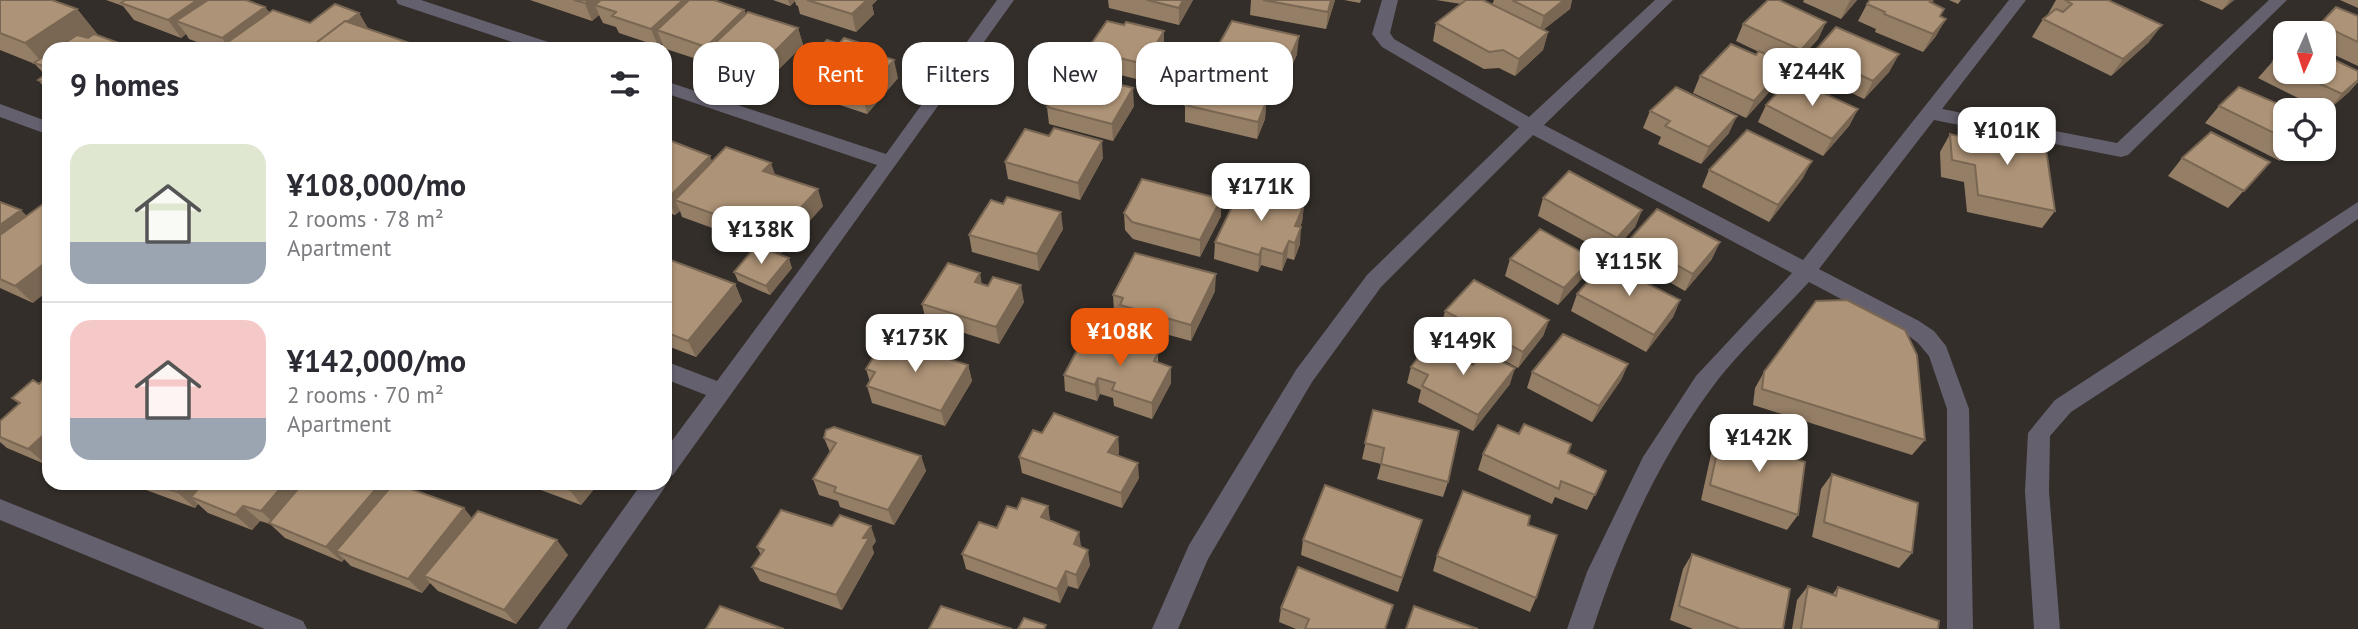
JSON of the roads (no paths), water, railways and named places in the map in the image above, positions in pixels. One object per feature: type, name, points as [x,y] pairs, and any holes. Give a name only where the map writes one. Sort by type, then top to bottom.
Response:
[{"type":"street","points":[[404,0],[530,42]]},
{"type":"street","points":[[672,458],[1006,0]]},
{"type":"street","points":[[1390,0],[1381,34],[1388,43],[1531,126],[1921,332],[1933,345],[1943,364],[1958,409],[1960,629]]},
{"type":"street","points":[[1166,629],[1198,553],[1304,376],[1374,281],[1531,126],[1665,0]]},
{"type":"street","points":[[1580,629],[1599,572],[1651,464],[1704,382],[1807,270],[2018,0]]},
{"type":"street","points":[[1928,113],[2121,150],[2279,0]]},
{"type":"street","points":[[672,89],[890,162]]},
{"type":"street","points":[[0,110],[42,126]]},
{"type":"street","points":[[2047,629],[2037,491],[2039,433],[2063,406],[2358,209]]},
{"type":"street","points":[[672,373],[719,391]]},
{"type":"street","points":[[551,629],[649,490]]},
{"type":"street","points":[[0,509],[294,629]]}]
